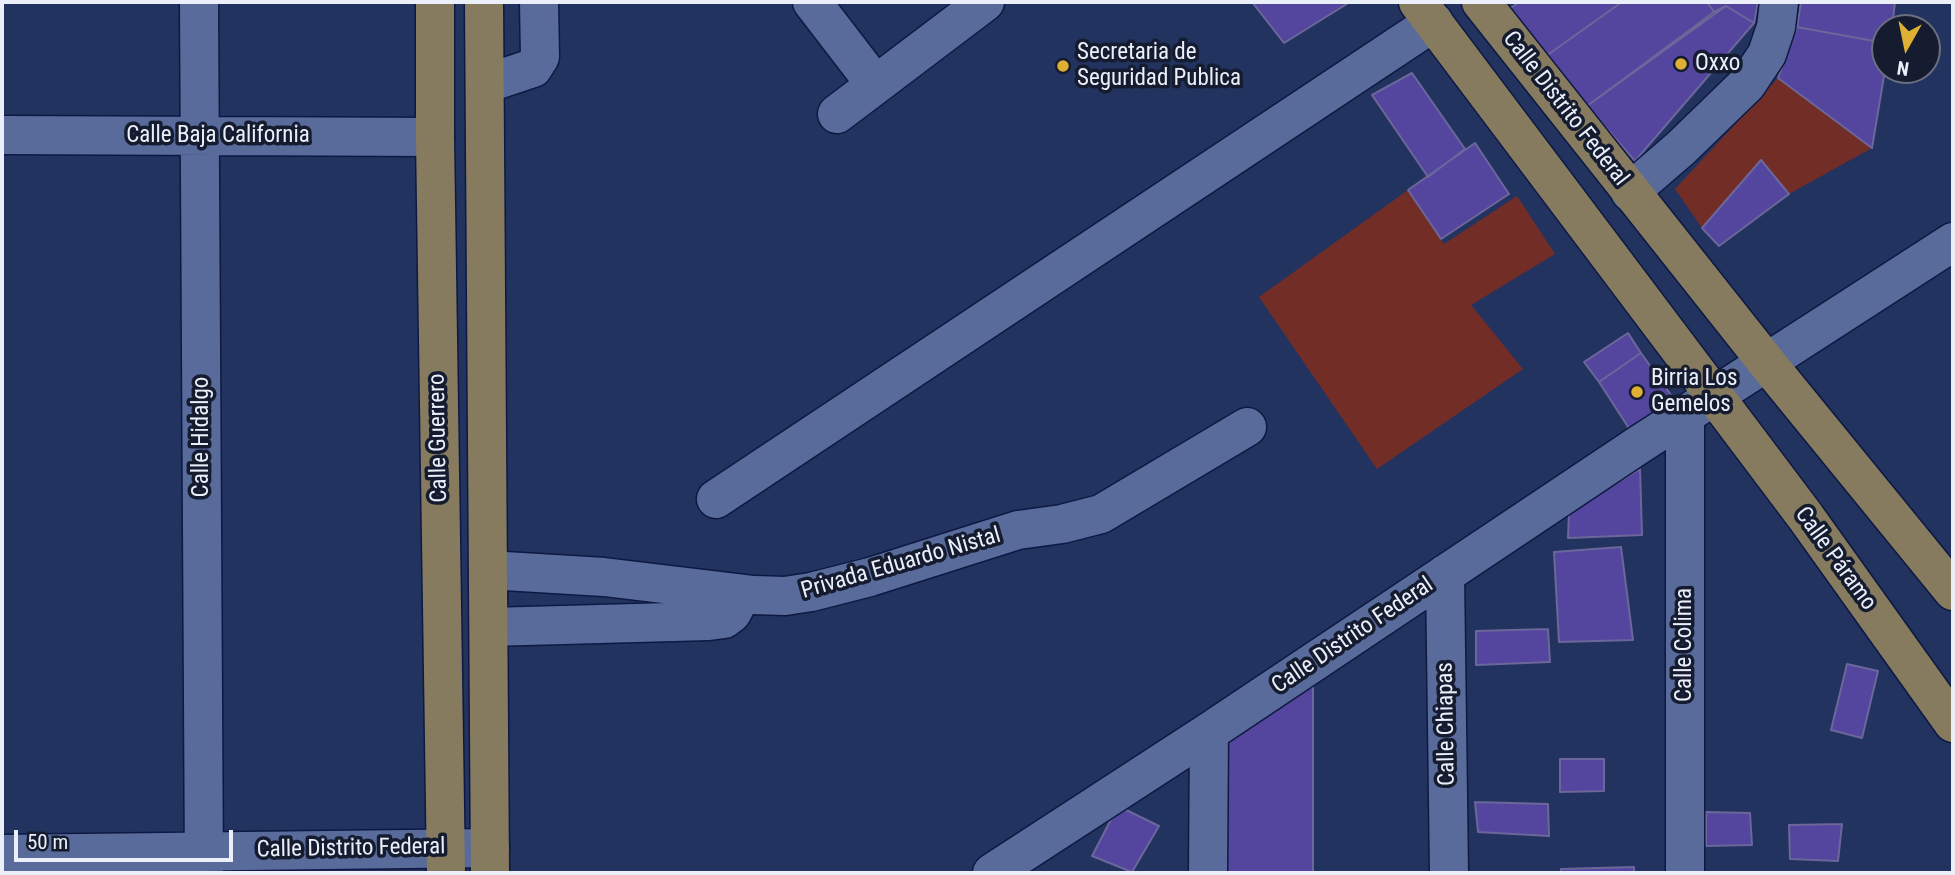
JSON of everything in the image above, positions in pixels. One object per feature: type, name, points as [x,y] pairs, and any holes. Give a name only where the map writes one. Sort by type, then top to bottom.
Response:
[{"type":"main road","name":"Calle Guerrero","points":[[435,2],[446,860]]},
{"type":"main road","name":"Calle Guerrero","points":[[484,2],[490,860]]},
{"type":"main road","name":"Calle Distrito Federal","points":[[1481,2],[1767,363]]},
{"type":"main road","points":[[1426,12],[1626,276],[1700,407]]},
{"type":"main road","points":[[1767,363],[1953,591]]},
{"type":"main road","name":"Calle Páramo","points":[[1700,407],[1805,516],[1947,710]]},
{"type":"street","name":"Calle Hidalgo","points":[[199,2],[204,862]]},
{"type":"street","points":[[485,84],[533,68],[540,57],[539,2]]},
{"type":"street","points":[[812,2],[875,84]]},
{"type":"street","points":[[837,114],[985,2]]},
{"type":"street","points":[[1630,191],[1681,148],[1747,84],[1767,54],[1776,27],[1779,2]]},
{"type":"street","points":[[716,499],[1426,12]]},
{"type":"street","name":"Calle Baja California","points":[[2,135],[435,137]]},
{"type":"street","points":[[1767,363],[1953,242]]},
{"type":"street","name":"Calle Distrito Federal","points":[[992,873],[1209,732],[1640,444],[1767,363]]},
{"type":"street","name":"Calle Colima","points":[[1685,873],[1700,407]]},
{"type":"street","name":"Privada Eduardo Nistal","points":[[488,570],[604,577],[742,594],[785,596],[835,586],[1018,530],[1062,524],[1101,514],[1247,427]]},
{"type":"street","name":"Calle Chiapas","points":[[1445,574],[1449,873]]},
{"type":"street","points":[[489,627],[709,621],[724,619],[732,613],[742,594]]},
{"type":"street","points":[[1208,873],[1209,732]]},
{"type":"street","name":"Calle Distrito Federal","points":[[2,854],[204,862],[490,860]]},
{"type":"shaded area","points":[[1778,78],[1872,148],[1789,194],[1761,160],[1702,228],[1675,189]]},
{"type":"shaded area","points":[[1408,190],[1444,244],[1517,196],[1555,254],[1471,305],[1523,369],[1377,469],[1259,297]]},
{"type":"building","points":[[1252,2],[1350,2],[1284,43]]},
{"type":"building","points":[[1520,2],[1622,2],[1546,56],[1507,10]]},
{"type":"building","points":[[1622,2],[1707,2],[1714,12],[1587,106],[1546,56]]},
{"type":"building","points":[[1707,2],[1758,2],[1754,23],[1726,6],[1714,12]]},
{"type":"building","points":[[1801,2],[1895,2],[1894,14],[1871,14],[1871,40],[1797,27]]},
{"type":"building","name":"Oxxo","points":[[1726,6],[1754,23],[1635,161],[1587,106]]},
{"type":"building","points":[[1797,27],[1871,40],[1871,84],[1883,84],[1872,148],[1778,78]]},
{"type":"building","points":[[1412,73],[1465,149],[1428,177],[1372,95]]},
{"type":"building","points":[[1475,143],[1509,194],[1441,239],[1408,190]]},
{"type":"building","points":[[1761,160],[1789,194],[1719,246],[1702,228]]},
{"type":"building","points":[[1628,333],[1641,353],[1599,382],[1584,362]]},
{"type":"building","name":"Birria Los Gemelos","points":[[1641,353],[1676,402],[1632,433],[1599,382]]},
{"type":"building","points":[[1640,469],[1642,535],[1568,538],[1569,512]]},
{"type":"building","points":[[1621,547],[1633,640],[1559,642],[1554,552]]},
{"type":"building","points":[[1548,629],[1550,662],[1476,665],[1476,631]]},
{"type":"building","points":[[1847,664],[1878,671],[1862,738],[1831,730]]},
{"type":"building","points":[[1313,671],[1313,873],[1223,873],[1226,730]]},
{"type":"building","points":[[1560,759],[1604,759],[1604,791],[1560,792]]},
{"type":"building","points":[[1475,802],[1548,804],[1549,836],[1478,832]]},
{"type":"building","points":[[1118,806],[1159,826],[1132,872],[1092,856]]},
{"type":"building","points":[[1706,812],[1750,813],[1752,845],[1706,846]]},
{"type":"building","points":[[1842,824],[1838,861],[1790,859],[1789,825]]},
{"type":"building","points":[[1634,867],[1634,873],[1561,873],[1561,869]]},
{"type":"place","name":"Oxxo","points":[[1681,64]]},
{"type":"place","name":"Secretaria de Seguridad Publica","points":[[1063,66]]},
{"type":"place","name":"Birria Los Gemelos","points":[[1637,392]]}]
